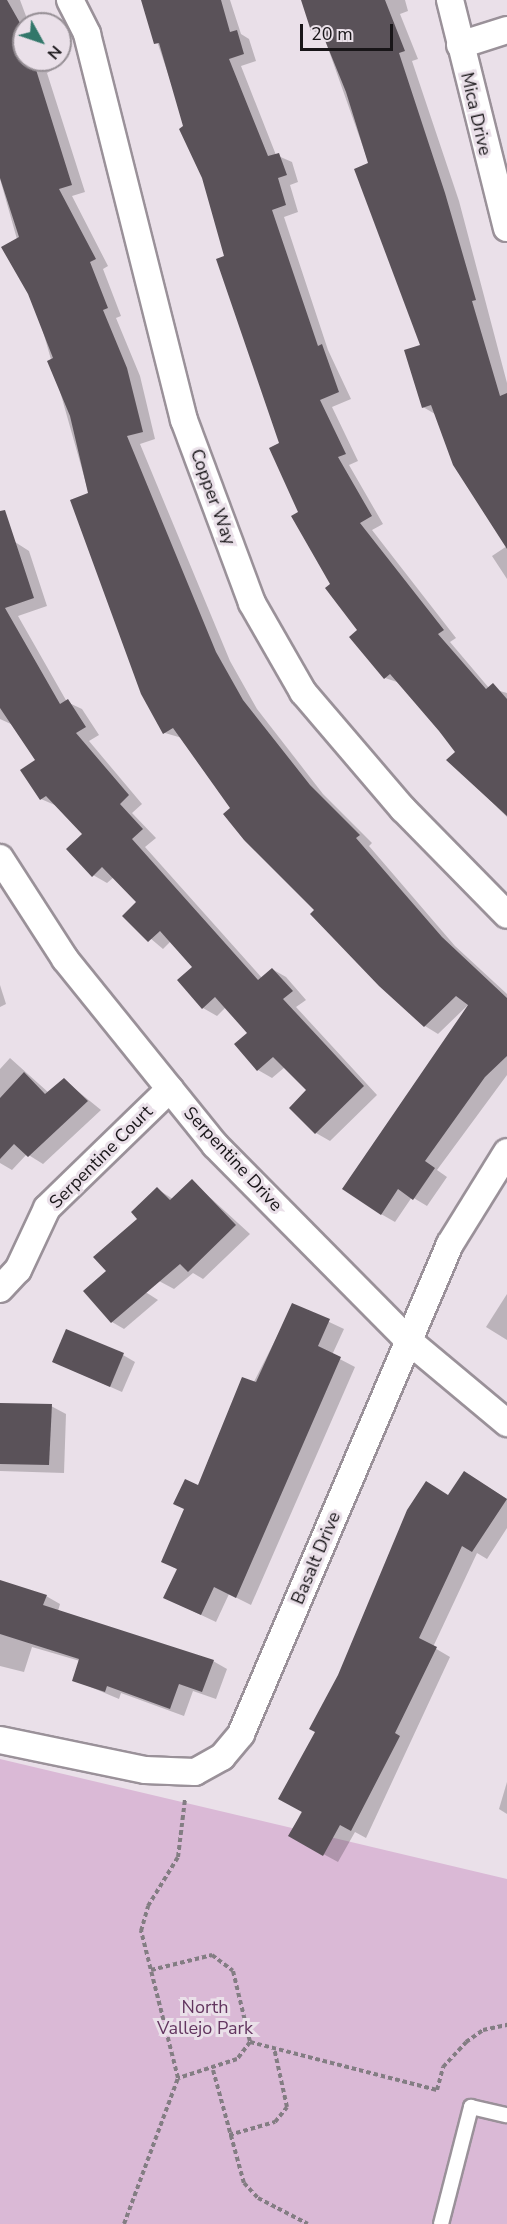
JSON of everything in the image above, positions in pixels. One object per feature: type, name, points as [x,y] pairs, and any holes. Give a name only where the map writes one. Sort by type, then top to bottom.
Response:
[{"type":"street","name":"Copper Way","points":[[70,0],[87,34],[184,420],[252,603],[303,692],[403,809],[507,915]]},
{"type":"street","name":"Mica Drive","points":[[450,0],[507,228]]},
{"type":"street","points":[[460,45],[507,30]]},
{"type":"street","name":"Serpentine Drive","points":[[0,858],[65,959],[215,1145],[409,1341],[507,1423]]},
{"type":"street","name":"Serpentine Court","points":[[0,1289],[18,1270],[47,1208],[170,1089]]},
{"type":"street","name":"Basalt Drive","points":[[0,1740],[145,1770],[188,1772],[222,1757],[241,1734],[450,1245],[507,1152]]},
{"type":"lane","points":[[441,2224],[471,2107],[507,2115]]},
{"type":"path","points":[[124,2224],[178,2078],[141,1930],[148,1906],[178,1857],[188,1772]]},
{"type":"path","points":[[151,1970],[212,1955],[233,1971],[250,2042]]},
{"type":"path","points":[[250,2042],[437,2090],[443,2067],[466,2042],[483,2030],[507,2025]]},
{"type":"path","points":[[178,2078],[213,2070],[237,2059],[250,2042]]},
{"type":"path","points":[[229,2135],[275,2122],[287,2107],[274,2048]]},
{"type":"path","points":[[213,2070],[229,2135],[244,2182],[258,2198],[308,2224]]},
{"type":"green space","name":"North Vallejo Park","points":[[0,1759],[507,1879],[507,2224],[0,2224]]},
{"type":"building","points":[[0,0],[7,0],[14,12],[12,72],[37,72],[72,185],[59,189],[96,259],[90,262],[108,308],[103,310],[127,368],[143,432],[127,436],[216,652],[243,700],[310,785],[360,835],[356,838],[442,937],[507,998],[507,1056],[485,1077],[425,1161],[435,1168],[413,1200],[398,1189],[381,1215],[342,1189],[468,1005],[456,996],[424,1027],[379,986],[310,914],[314,910],[244,840],[223,814],[230,808],[173,728],[163,734],[141,694],[70,500],[88,493],[70,416],[47,361],[53,358],[28,294],[1,247],[19,237],[0,178]]},
{"type":"building","points":[[141,0],[221,0],[230,32],[237,30],[244,54],[229,59],[268,156],[279,153],[287,175],[278,178],[286,205],[272,210],[318,346],[322,344],[339,392],[320,400],[346,454],[338,457],[372,516],[360,523],[444,630],[438,634],[486,689],[493,683],[507,699],[507,816],[446,760],[455,752],[439,731],[390,674],[384,679],[349,637],[357,630],[325,588],[330,584],[291,516],[298,512],[269,448],[279,443],[216,259],[224,256],[202,178],[179,129],[183,126],[159,43],[154,44]]},
{"type":"building","points":[[301,0],[385,0],[405,51],[399,53],[445,193],[476,300],[472,301],[500,396],[507,393],[507,549],[453,465],[431,405],[422,408],[404,350],[420,345],[354,169],[368,163],[346,92],[320,28],[311,31]]},
{"type":"building","points":[[5,510],[34,598],[5,608],[60,704],[68,699],[86,727],[76,733],[129,795],[120,804],[143,829],[132,839],[258,980],[272,968],[293,991],[283,999],[364,1086],[315,1134],[289,1108],[306,1090],[273,1057],[257,1071],[234,1044],[247,1033],[215,997],[202,1009],[177,980],[192,967],[160,931],[148,942],[122,916],[136,902],[102,867],[92,877],[66,849],[82,834],[46,796],[40,800],[20,770],[35,760],[0,708],[0,511]]},
{"type":"building","points":[[24,1072],[45,1094],[64,1078],[88,1101],[28,1157],[14,1144],[0,1159],[0,1098]]},
{"type":"building","points":[[192,1179],[236,1225],[188,1272],[180,1264],[111,1323],[83,1291],[106,1271],[93,1257],[137,1219],[131,1212],[157,1187],[170,1200]]},
{"type":"building","points":[[292,1303],[330,1319],[318,1346],[341,1357],[236,1598],[214,1587],[201,1615],[163,1598],[177,1569],[161,1562],[184,1509],[173,1504],[185,1479],[198,1485],[242,1377],[256,1382]]},
{"type":"building","points":[[66,1329],[124,1353],[110,1387],[52,1362]]},
{"type":"building","points":[[0,1403],[52,1404],[49,1465],[0,1464]]},
{"type":"building","points":[[464,1471],[507,1499],[472,1552],[462,1546],[419,1638],[437,1647],[395,1733],[400,1736],[351,1831],[340,1825],[323,1856],[288,1836],[302,1812],[278,1799],[315,1732],[309,1729],[338,1675],[407,1510],[426,1481],[448,1495]]},
{"type":"building","points":[[0,1580],[47,1595],[43,1605],[214,1660],[202,1692],[179,1684],[170,1709],[107,1686],[105,1692],[72,1681],[79,1659],[0,1634]]}]
